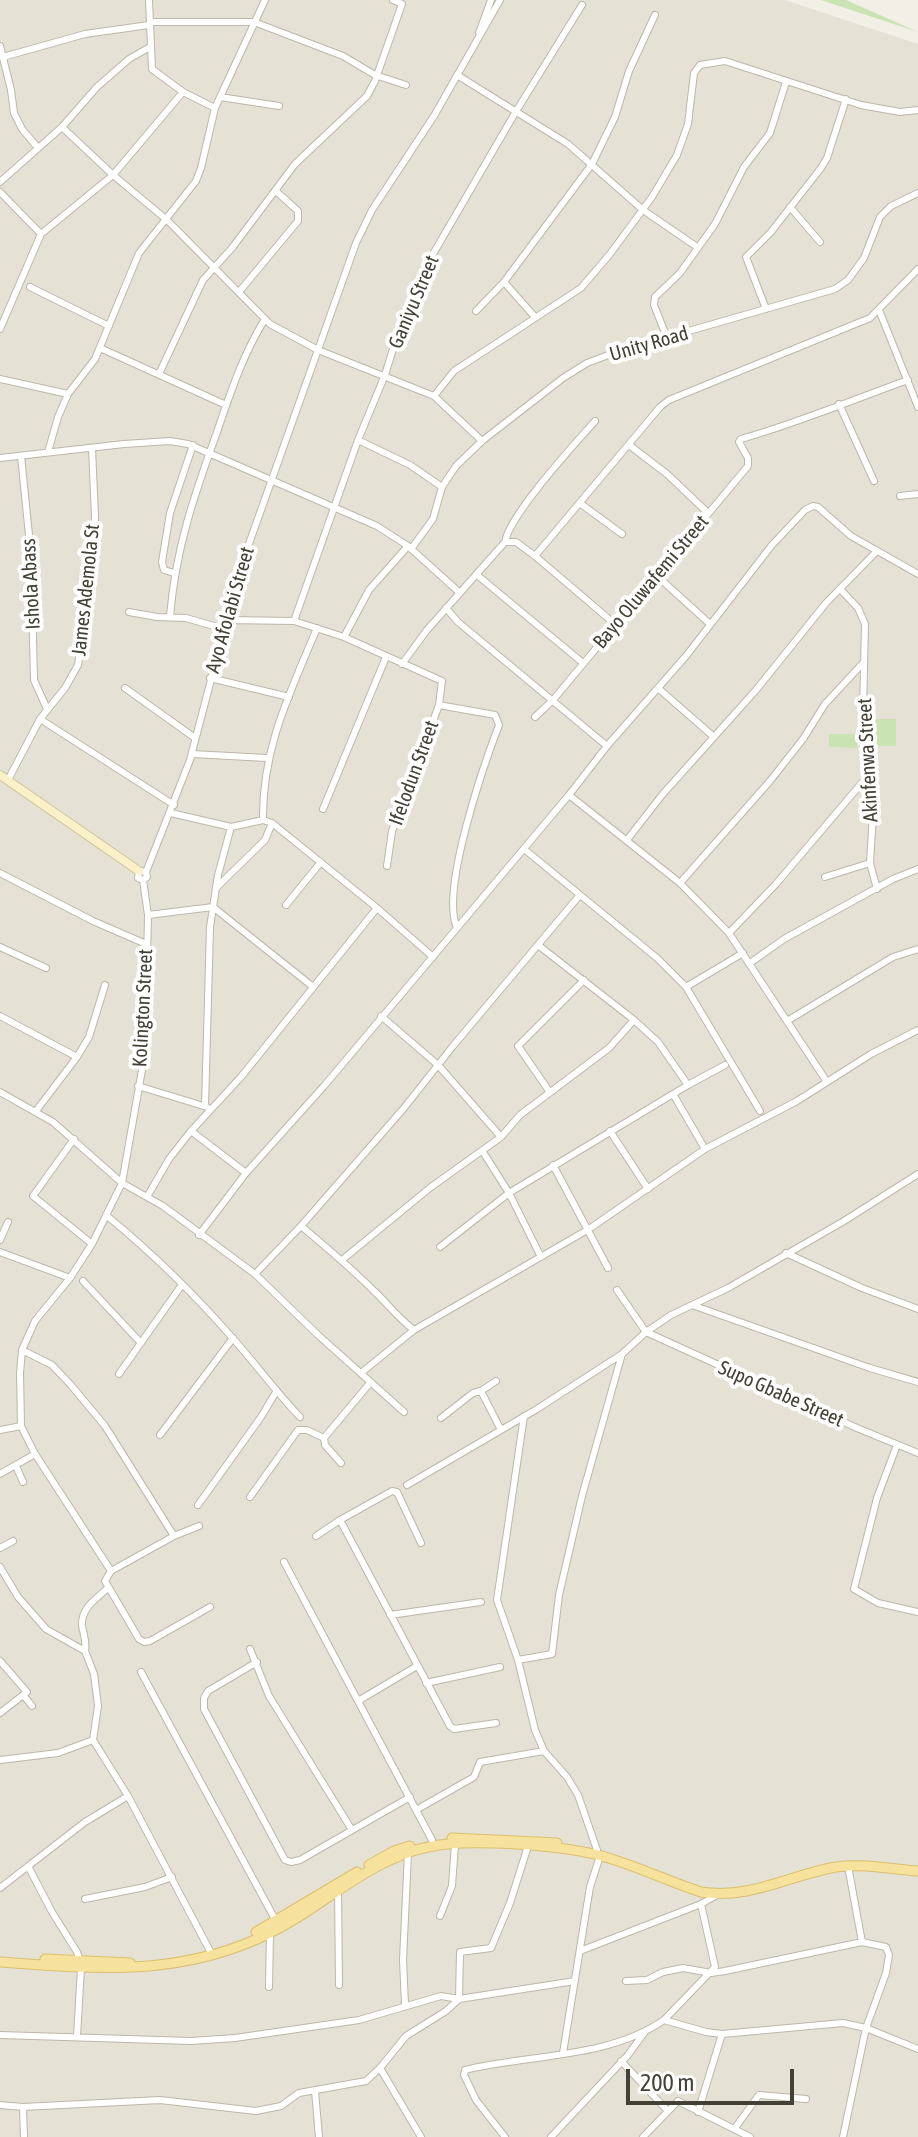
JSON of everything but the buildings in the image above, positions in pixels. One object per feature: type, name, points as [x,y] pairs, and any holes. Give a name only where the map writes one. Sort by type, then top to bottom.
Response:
[{"type":"main road","points":[[0,1959],[142,1968],[186,1962],[228,1951],[270,1932],[394,1851],[432,1840],[473,1837],[578,1846],[723,1890],[834,1863],[918,1869]]},
{"type":"main road","points":[[81,1964],[134,1963],[210,1951],[276,1921],[409,1852],[455,1844],[528,1846],[599,1853],[684,1886],[719,1895],[751,1891],[848,1866],[918,1869]]},
{"type":"street","points":[[149,0],[152,69],[183,92],[215,108]]},
{"type":"street","points":[[48,452],[68,394],[91,366],[139,253],[196,181],[215,108],[265,0]]},
{"type":"street","points":[[159,374],[203,280],[277,192],[295,164],[360,105],[372,88],[402,4],[393,0]]},
{"type":"street","points":[[471,51],[491,0]]},
{"type":"street","points":[[471,51],[500,0]]},
{"type":"street","name":"Ganiyu Street","points":[[294,621],[358,440],[422,273],[582,5]]},
{"type":"street","points":[[476,311],[504,282],[592,164],[615,117],[629,71],[655,15]]},
{"type":"street","points":[[3,57],[85,34],[149,24],[254,22],[343,56],[375,75],[406,85]]},
{"type":"street","points":[[0,46],[14,113],[22,129],[38,148]]},
{"type":"street","points":[[0,182],[62,127],[97,87],[129,59],[150,47]]},
{"type":"street","name":"Ayo Afolabi Street","points":[[143,874],[192,754],[240,569],[330,311],[372,210],[434,116],[471,51]]},
{"type":"street","points":[[434,396],[454,371],[581,288],[643,210],[677,155],[688,124],[694,73],[700,65],[725,61],[884,111],[918,110]]},
{"type":"street","points":[[457,75],[568,144],[643,210],[697,247]]},
{"type":"street","points":[[667,338],[653,300],[680,273],[715,224],[744,167],[770,133],[786,82]]},
{"type":"street","points":[[0,329],[41,234],[113,175],[183,92]]},
{"type":"street","points":[[220,97],[279,106]]},
{"type":"street","points":[[766,309],[746,257],[827,158],[846,99]]},
{"type":"street","points":[[62,127],[167,220],[265,319],[318,350],[434,396],[482,441]]},
{"type":"street","points":[[0,168],[8,174]]},
{"type":"street","points":[[0,192],[41,234]]},
{"type":"street","points":[[239,292],[298,221],[298,211],[277,192]]},
{"type":"street","name":"Unity Road","points":[[344,637],[369,590],[433,519],[442,487],[456,466],[482,441],[563,378],[587,363],[619,351],[813,297],[843,284],[864,258],[880,217],[891,206],[918,193]]},
{"type":"street","points":[[790,207],[820,242]]},
{"type":"street","points":[[535,556],[660,407],[678,394],[870,318],[918,269]]},
{"type":"street","points":[[504,282],[534,316]]},
{"type":"street","points":[[30,287],[109,326]]},
{"type":"street","points":[[879,310],[918,407]]},
{"type":"street","points":[[170,616],[174,573],[191,503],[226,405],[254,336],[265,319]]},
{"type":"street","points":[[100,348],[226,405]]},
{"type":"street","points":[[0,379],[68,394]]},
{"type":"street","points":[[874,481],[839,404],[908,380]]},
{"type":"street","name":"Bayo Oluwafemi Street","points":[[535,717],[553,700],[748,466],[748,458],[739,442],[839,404]]},
{"type":"street","points":[[227,620],[294,621],[344,637],[402,664],[446,608],[505,542],[508,530],[532,497],[595,421]]},
{"type":"street","points":[[358,440],[410,465],[442,487]]},
{"type":"street","points":[[0,458],[170,441],[193,445],[377,526],[410,547],[460,593]]},
{"type":"street","points":[[174,573],[162,567],[164,550],[170,513],[193,445]]},
{"type":"street","points":[[629,445],[667,474],[708,513]]},
{"type":"street","name":"James Ademola St","points":[[4,778],[78,665],[94,541],[92,448]]},
{"type":"street","name":"Ishola Abass","points":[[21,456],[31,555],[34,680],[47,709]]},
{"type":"street","points":[[900,496],[918,494]]},
{"type":"street","points":[[581,504],[622,534]]},
{"type":"street","points":[[199,1235],[246,1173],[433,957],[607,746],[659,689],[772,545],[805,510],[818,507],[851,536],[918,574]]},
{"type":"street","points":[[505,542],[516,542],[535,556],[616,625]]},
{"type":"street","points":[[627,840],[826,603],[876,552]]},
{"type":"street","points":[[477,575],[583,663]]},
{"type":"street","points":[[657,576],[710,624]]},
{"type":"street","name":"Akinfenwa Street","points":[[841,590],[863,617],[866,778],[873,813],[870,863],[877,889]]},
{"type":"street","points":[[446,608],[458,622],[607,746]]},
{"type":"street","points":[[129,612],[170,616],[224,629]]},
{"type":"street","points":[[263,820],[267,758],[317,628]]},
{"type":"street","points":[[323,809],[386,657]]},
{"type":"street","points":[[680,883],[770,781],[803,739],[825,704],[865,661]]},
{"type":"street","name":"Ifelodun Street","points":[[387,866],[392,831],[439,705],[442,681],[402,664]]},
{"type":"street","points":[[210,678],[289,697]]},
{"type":"street","points":[[125,688],[195,738]]},
{"type":"street","points":[[659,689],[714,737]]},
{"type":"street","points":[[439,705],[495,715],[499,725],[463,838],[453,915],[457,928]]},
{"type":"street","points":[[40,719],[172,809],[231,827],[263,820],[272,823],[433,957]]},
{"type":"street","points":[[192,754],[267,758]]},
{"type":"street","points":[[4,778],[143,874]]},
{"type":"street","points":[[729,933],[776,884],[866,778]]},
{"type":"street","points":[[569,795],[680,883],[729,933],[827,1082]]},
{"type":"street","points":[[216,888],[265,840],[272,823]]},
{"type":"street","points":[[208,1107],[213,907],[231,827]]},
{"type":"street","points":[[524,849],[657,958],[686,987],[760,1111]]},
{"type":"street","points":[[286,905],[321,862]]},
{"type":"street","points":[[825,877],[870,863]]},
{"type":"street","points":[[750,963],[784,939],[918,869]]},
{"type":"street","points":[[0,873],[93,921],[146,944]]},
{"type":"street","name":"Kolington Street","points":[[22,1350],[35,1321],[70,1278],[92,1244],[122,1183],[145,1053],[148,915],[143,874]]},
{"type":"street","points":[[255,1274],[404,1108],[579,896]]},
{"type":"street","points":[[148,915],[213,907],[312,986]]},
{"type":"street","points":[[147,1197],[169,1159],[208,1107],[241,1077],[377,908]]},
{"type":"street","points":[[538,945],[658,1042],[688,1085]]},
{"type":"street","points":[[0,947],[46,968]]},
{"type":"street","points":[[787,1021],[893,957],[918,949]]},
{"type":"street","points":[[686,987],[743,953]]},
{"type":"street","points":[[549,1091],[518,1046],[584,980]]},
{"type":"street","points":[[36,1111],[89,1037],[105,985]]},
{"type":"street","points":[[0,1016],[77,1057]]},
{"type":"street","points":[[381,1016],[438,1065],[501,1137]]},
{"type":"street","points":[[342,1260],[431,1187],[483,1152],[549,1091],[609,1048],[634,1020]]},
{"type":"street","points":[[361,1373],[414,1330],[589,1229],[705,1149],[797,1101],[918,1030]]},
{"type":"street","points":[[440,1247],[509,1193],[725,1065]]},
{"type":"street","points":[[138,1086],[208,1107]]},
{"type":"street","points":[[0,1093],[36,1111],[74,1139],[122,1183],[175,1214],[255,1274],[404,1412]]},
{"type":"street","points":[[673,1094],[705,1149]]},
{"type":"street","points":[[191,1131],[246,1173]]},
{"type":"street","points":[[610,1131],[648,1189]]},
{"type":"street","points":[[74,1139],[33,1196],[92,1244]]},
{"type":"street","points":[[483,1152],[509,1193],[541,1257]]},
{"type":"street","points":[[553,1165],[608,1268]]},
{"type":"street","points":[[407,1485],[622,1354],[646,1332],[844,1221],[918,1174]]},
{"type":"street","points":[[106,1215],[233,1338],[300,1417]]},
{"type":"street","points":[[0,1240],[8,1222]]},
{"type":"street","points":[[301,1226],[342,1260],[377,1293],[398,1319],[414,1330]]},
{"type":"street","points":[[0,1252],[70,1278]]},
{"type":"street","points":[[786,1253],[862,1288],[918,1309]]},
{"type":"street","points":[[83,1281],[141,1343]]},
{"type":"street","points":[[119,1374],[181,1286]]},
{"type":"street","points":[[617,1290],[646,1332]]},
{"type":"street","points":[[692,1305],[918,1382]]},
{"type":"street","name":"Supo Gbabe Street","points":[[646,1332],[918,1453]]},
{"type":"street","points":[[160,1435],[233,1338]]},
{"type":"street","points":[[111,1571],[35,1454],[21,1426],[22,1350],[52,1365],[105,1426],[174,1536]]},
{"type":"street","points":[[518,1660],[552,1654],[559,1595],[582,1496],[622,1354]]},
{"type":"street","points":[[441,1418],[473,1393],[496,1381]]},
{"type":"street","points":[[341,1463],[325,1445],[324,1438],[370,1383]]},
{"type":"street","points":[[481,1391],[501,1430]]},
{"type":"street","points":[[198,1505],[276,1392]]},
{"type":"street","points":[[524,1416],[497,1600],[518,1660],[530,1716],[544,1751],[578,1795],[599,1853],[590,1887],[563,2053]]},
{"type":"street","points":[[0,1430],[21,1426]]},
{"type":"street","points":[[250,1497],[298,1430],[307,1430],[324,1438]]},
{"type":"street","points":[[897,1445],[877,1498],[854,1589],[878,1603],[918,1612]]},
{"type":"street","points":[[0,1474],[35,1454]]},
{"type":"street","points":[[16,1466],[23,1482]]},
{"type":"street","points":[[316,1536],[392,1491],[397,1492],[421,1543]]},
{"type":"street","points":[[340,1520],[426,1683],[454,1729],[496,1723]]},
{"type":"street","points":[[199,1526],[174,1536],[111,1571],[105,1578],[139,1639],[144,1642],[210,1607]]},
{"type":"street","points":[[0,1548],[13,1541]]},
{"type":"street","points":[[284,1562],[432,1840]]},
{"type":"street","points":[[0,1567],[18,1597],[46,1629],[85,1651],[94,1674],[98,1706],[93,1740],[128,1796],[210,1951]]},
{"type":"street","points":[[85,1651],[87,1645],[82,1622],[85,1609],[108,1588]]},
{"type":"street","points":[[390,1615],[481,1602]]},
{"type":"street","points":[[250,1649],[269,1696],[352,1830]]},
{"type":"street","points":[[0,1661],[26,1689],[24,1696],[0,1713]]},
{"type":"street","points":[[257,1662],[208,1691],[204,1709],[285,1860],[300,1860],[410,1797]]},
{"type":"street","points":[[358,1701],[417,1666]]},
{"type":"street","points":[[426,1683],[500,1667]]},
{"type":"street","points":[[141,1672],[276,1921]]},
{"type":"street","points":[[24,1696],[32,1706]]},
{"type":"street","points":[[1,1759],[58,1753],[93,1740]]},
{"type":"street","points":[[416,1810],[474,1777],[480,1762],[544,1751]]},
{"type":"street","points":[[0,1888],[85,1822],[128,1796]]},
{"type":"street","points":[[440,1916],[452,1886],[455,1844]]},
{"type":"street","points":[[0,2105],[23,2107],[160,2100],[256,2111],[281,2106],[299,2093],[366,2081],[406,2036],[459,1999],[460,1952],[491,1948],[510,1903],[528,1846]]},
{"type":"street","points":[[405,2005],[403,1960],[409,1852]]},
{"type":"street","points":[[848,1866],[862,1942]]},
{"type":"street","points":[[29,1868],[81,1964],[77,2036]]},
{"type":"street","points":[[85,1899],[145,1887],[172,1877]]},
{"type":"street","points":[[338,1888],[339,1985]]},
{"type":"street","points":[[580,1951],[719,1895]]},
{"type":"street","points":[[505,2137],[476,2100],[464,2075],[465,2070],[609,2045],[644,2033],[664,2020],[715,1967],[701,1904]]},
{"type":"street","points":[[269,1987],[270,1932]]},
{"type":"street","points":[[626,1981],[647,1980],[683,1968],[711,1973],[760,1965],[862,1942],[881,1944],[889,1952],[881,1990],[866,2028],[843,2137]]},
{"type":"street","points":[[0,2035],[191,2041],[252,2037],[359,2020],[441,1996],[459,1999],[575,1981]]},
{"type":"street","points":[[664,2020],[722,2034],[843,2023],[866,2028],[918,2049]]},
{"type":"street","points":[[551,2137],[644,2033]]},
{"type":"street","points":[[698,2112],[722,2034]]},
{"type":"street","points":[[621,2061],[667,2110]]},
{"type":"street","points":[[380,2068],[421,2137]]},
{"type":"street","points":[[315,2091],[319,2137]]},
{"type":"street","points":[[735,2128],[759,2095],[806,2099]]},
{"type":"street","points":[[643,2137],[674,2103],[681,2101],[750,2137]]},
{"type":"street","points":[[23,2107],[24,2137]]},
{"type":"shaded area","points":[[0,0],[785,0],[918,44],[918,2137],[0,2137]]},
{"type":"green space","points":[[821,0],[846,0],[918,32]]},
{"type":"green space","points":[[866,719],[896,719],[896,746],[867,746]]},
{"type":"green space","points":[[829,734],[858,734],[857,748],[829,747]]}]
